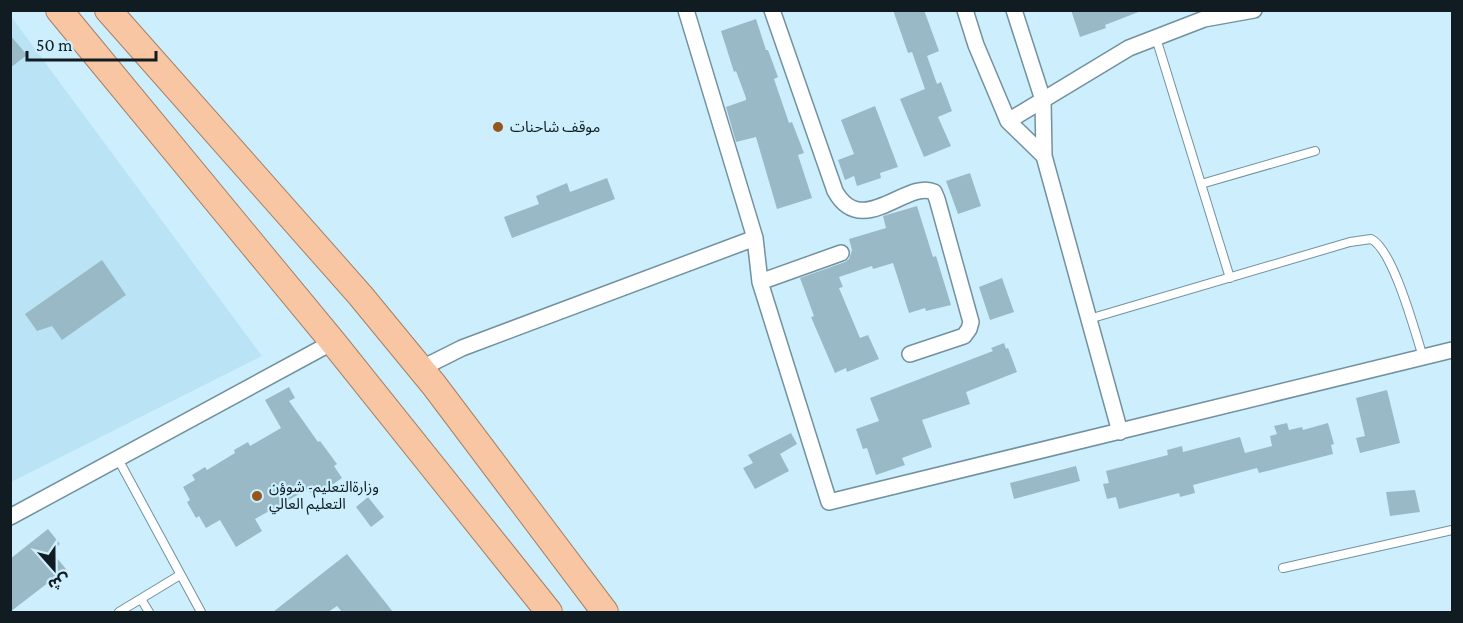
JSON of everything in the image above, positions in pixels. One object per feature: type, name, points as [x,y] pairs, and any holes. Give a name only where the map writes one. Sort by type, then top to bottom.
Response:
[{"type":"highway","points":[[59,10],[333,342],[549,612]]},
{"type":"highway","points":[[108,10],[360,295],[420,369],[605,612]]},
{"type":"street","points":[[686,10],[755,238],[760,282],[829,502],[1452,350]]},
{"type":"street","points":[[772,10],[840,201],[859,211],[886,204],[922,190],[934,192],[937,199],[971,322],[964,336],[910,354]]},
{"type":"street","points":[[965,10],[976,45],[1008,121],[1044,156]]},
{"type":"street","points":[[1014,10],[1043,100],[1044,156],[1120,432]]},
{"type":"street","points":[[1008,121],[1129,48],[1204,19],[1220,10]]},
{"type":"street","points":[[1204,19],[1254,10]]},
{"type":"street","points":[[420,369],[462,348],[755,238]]},
{"type":"street","points":[[760,282],[841,253]]},
{"type":"street","points":[[10,517],[333,342]]},
{"type":"lane","points":[[1156,38],[1230,278]]},
{"type":"lane","points":[[1201,184],[1315,150]]},
{"type":"lane","points":[[1089,319],[1350,242],[1371,239],[1380,246],[1393,269],[1423,357]]},
{"type":"lane","points":[[118,459],[201,612]]},
{"type":"lane","points":[[1283,568],[1452,530]]},
{"type":"lane","points":[[119,612],[180,575]]},
{"type":"lane","points":[[141,600],[149,612]]},
{"type":"shaded area","points":[[10,15],[262,356],[11,482],[10,482]]},
{"type":"building","points":[[893,10],[924,10],[939,51],[927,56],[937,84],[941,82],[952,111],[938,117],[951,146],[924,157],[900,99],[925,89],[912,52],[908,53]]},
{"type":"building","points":[[1071,10],[1141,11],[1105,25],[1106,28],[1080,37]]},
{"type":"building","points":[[756,19],[778,77],[774,79],[789,123],[792,122],[804,153],[798,155],[812,198],[777,209],[756,137],[736,142],[726,107],[746,100],[746,98],[736,71],[734,72],[721,31]]},
{"type":"building","points":[[10,35],[27,55],[10,68]]},
{"type":"building","points":[[875,106],[898,167],[880,173],[881,178],[857,186],[854,176],[845,180],[838,160],[854,154],[841,120]]},
{"type":"building","points":[[970,173],[981,206],[958,214],[946,181]]},
{"type":"building","points":[[607,178],[615,199],[512,238],[504,217],[539,204],[536,196],[567,183],[570,192]]},
{"type":"building","points":[[917,206],[951,305],[926,311],[925,308],[909,313],[893,263],[873,269],[872,266],[839,277],[843,287],[839,288],[860,338],[868,335],[879,359],[847,372],[846,368],[835,373],[811,317],[814,316],[800,278],[845,262],[849,259],[852,250],[849,239],[886,228],[883,216]]},
{"type":"building","points":[[102,260],[126,295],[62,340],[52,326],[37,331],[25,314]]},
{"type":"building","points":[[1002,278],[1014,312],[990,320],[979,287]]},
{"type":"building","points":[[1004,343],[1017,372],[966,392],[970,404],[922,420],[932,447],[902,458],[905,465],[876,475],[867,448],[863,449],[856,429],[879,421],[870,398],[993,351],[991,348]]},
{"type":"building","points":[[289,387],[295,398],[289,401],[337,464],[334,466],[342,478],[314,497],[308,489],[255,519],[262,531],[236,547],[220,520],[206,528],[199,516],[196,518],[187,502],[190,500],[183,487],[195,480],[192,475],[205,467],[207,470],[248,442],[250,446],[281,428],[265,400]]},
{"type":"building","points":[[1387,390],[1400,443],[1360,453],[1356,438],[1365,436],[1356,398]]},
{"type":"building","points":[[1287,423],[1289,430],[1302,427],[1303,430],[1328,423],[1334,444],[1331,445],[1333,454],[1259,473],[1257,468],[1193,485],[1195,493],[1180,497],[1179,493],[1119,509],[1116,497],[1107,499],[1103,484],[1109,483],[1106,471],[1168,455],[1167,450],[1182,446],[1183,452],[1240,437],[1245,453],[1272,446],[1270,436],[1277,434],[1274,426]]},
{"type":"building","points":[[791,433],[797,444],[780,454],[789,471],[755,489],[743,468],[753,463],[748,455]]},
{"type":"building","points":[[1076,466],[1080,481],[1014,499],[1010,483]]},
{"type":"building","points":[[1415,490],[1420,512],[1390,516],[1386,492]]},
{"type":"building","points":[[368,497],[384,517],[371,527],[356,507]]},
{"type":"building","points":[[48,529],[60,544],[51,551],[66,569],[10,612],[10,559]]},
{"type":"building","points":[[347,554],[393,612],[342,612],[337,606],[328,612],[273,612]]},
{"type":"place","name":"موقف شاحنات","points":[[498,127]]},
{"type":"place","name":"وزارةالتعليم- شوؤن التعليم العالي","points":[[257,496]]}]
